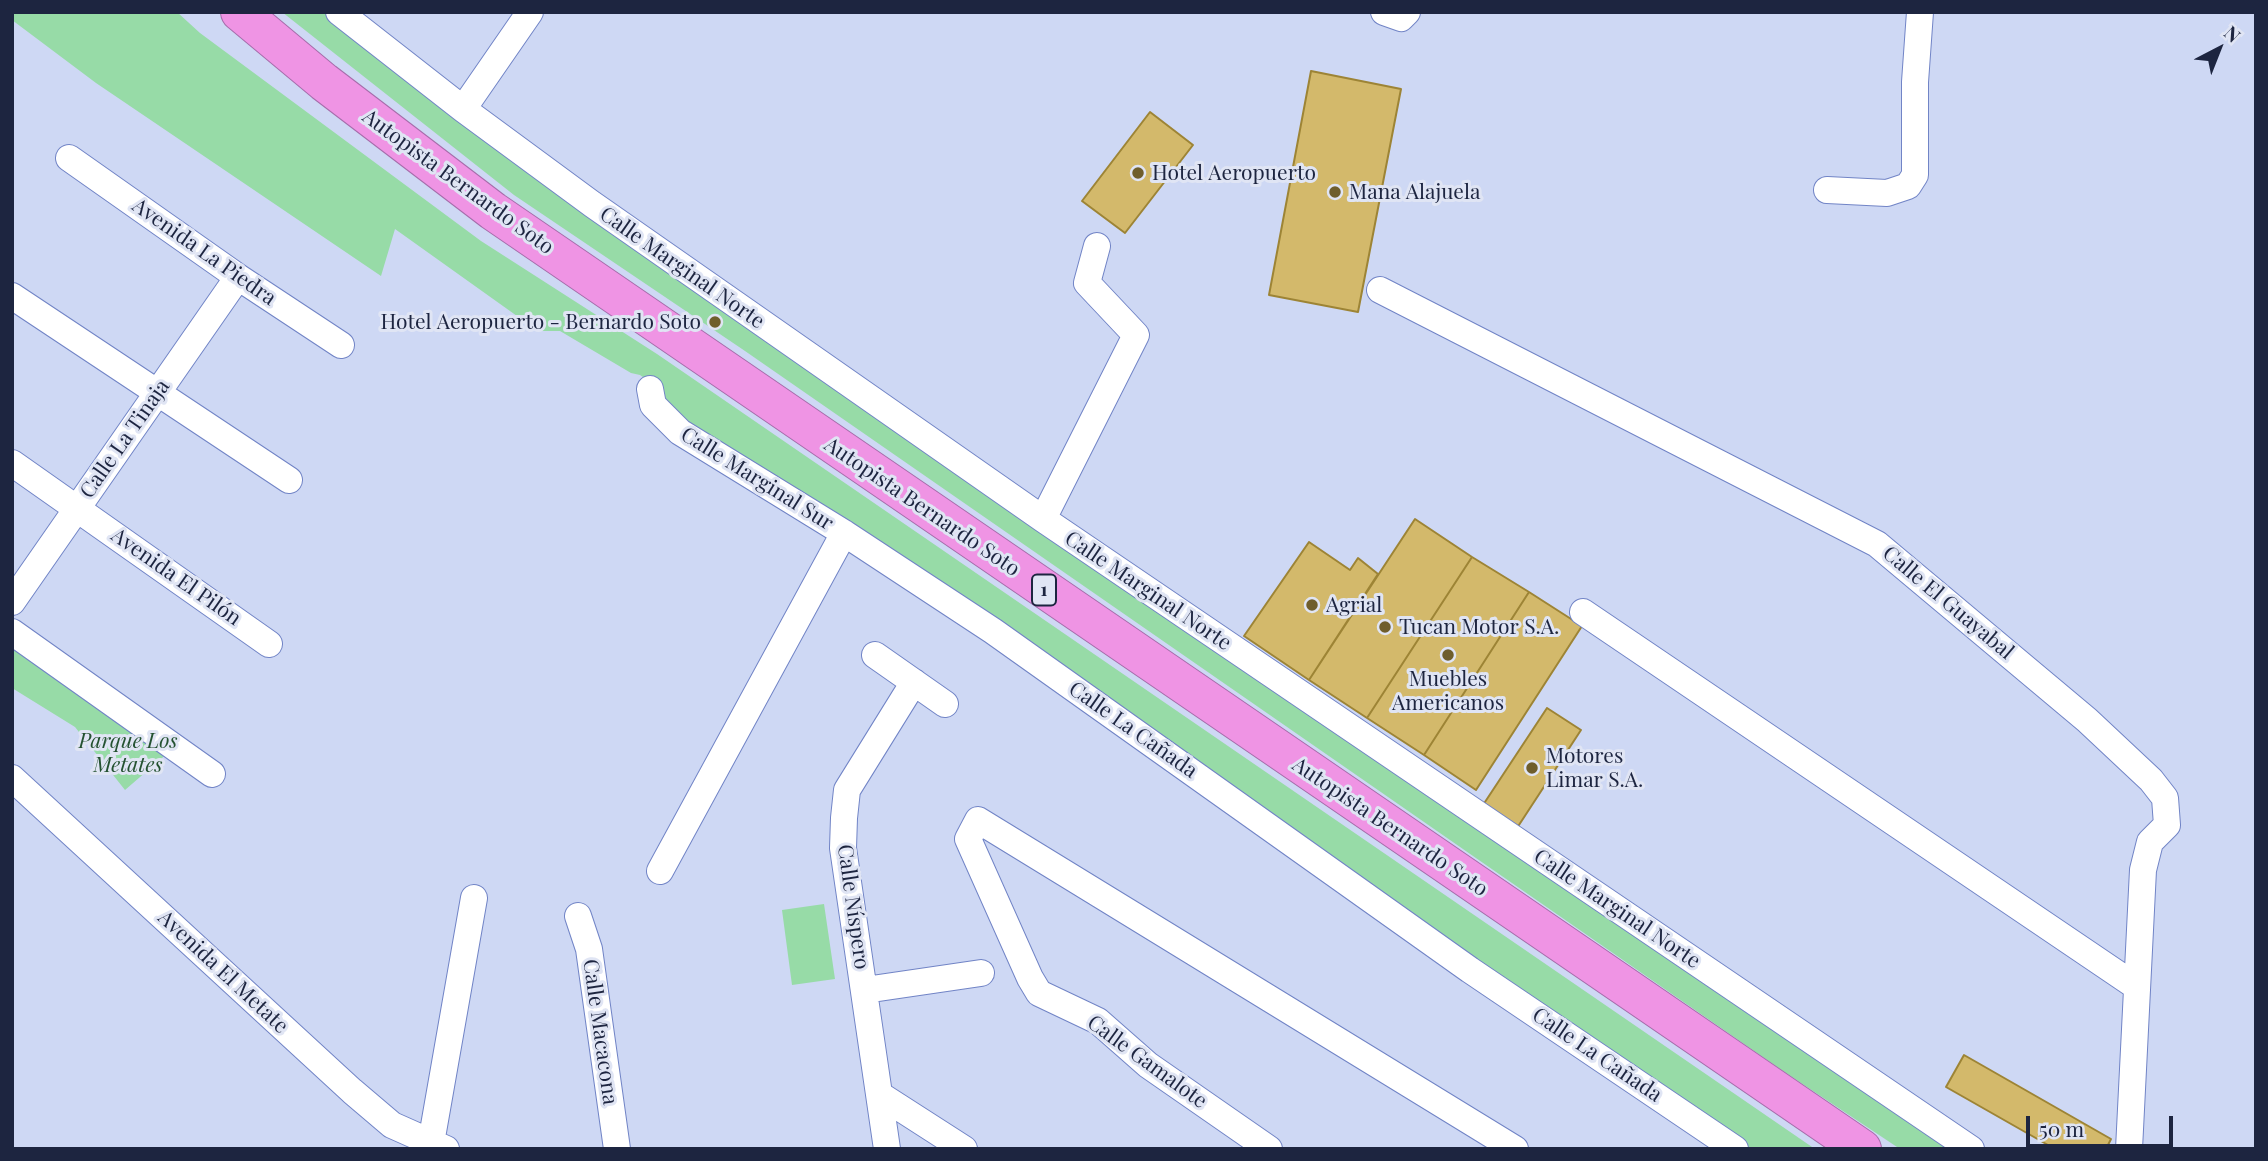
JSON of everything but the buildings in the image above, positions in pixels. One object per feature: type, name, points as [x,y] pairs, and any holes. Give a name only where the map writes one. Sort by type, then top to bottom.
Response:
[{"type":"highway","name":"Autopista Bernardo Soto","points":[[240,12],[324,82],[493,211],[1862,1149]]},
{"type":"street","name":"Calle Marginal Norte","points":[[340,12],[463,109],[592,204],[1043,519],[1971,1149]]},
{"type":"street","points":[[463,109],[530,12]]},
{"type":"street","points":[[1384,12],[1401,18],[1407,12]]},
{"type":"street","points":[[1827,190],[1887,194],[1908,186],[1915,175],[1915,82],[1920,12]]},
{"type":"street","name":"Avenida La Piedra","points":[[69,158],[238,277],[341,345]]},
{"type":"street","points":[[1043,519],[1136,335],[1087,283],[1097,246]]},
{"type":"street","name":"Calle La Tinaja","points":[[12,602],[238,277]]},
{"type":"street","name":"Calle El Guayabal","points":[[1380,290],[1877,544],[2087,720],[2151,780],[2165,798],[2167,825],[2150,842],[2143,870],[2129,1149]]},
{"type":"street","points":[[12,296],[289,480]]},
{"type":"street","name":"Calle Marginal Sur","points":[[650,388],[653,405],[680,432],[844,533]]},
{"type":"street","name":"Avenida El Pilón","points":[[12,463],[270,643]]},
{"type":"street","points":[[660,871],[844,533]]},
{"type":"street","name":"Calle La Cañada","points":[[844,533],[993,631],[1470,970],[1735,1149]]},
{"type":"street","points":[[1583,612],[2137,987]]},
{"type":"street","points":[[12,632],[212,774]]},
{"type":"street","points":[[875,655],[945,704]]},
{"type":"street","name":"Calle Níspero","points":[[887,1149],[843,848],[847,790],[914,682]]},
{"type":"street","name":"Avenida El Metate","points":[[12,778],[352,1091],[392,1125],[438,1146]]},
{"type":"street","name":"Calle Gamalote","points":[[1269,1149],[1148,1065],[1098,1021],[1039,993],[1024,966],[968,839],[978,820],[1515,1149]]},
{"type":"street","points":[[438,1146],[474,898]]},
{"type":"street","name":"Calle Macacona","points":[[578,916],[589,949],[617,1149]]},
{"type":"street","points":[[865,990],[981,973]]},
{"type":"street","points":[[880,1096],[964,1149]]},
{"type":"green space","points":[[12,12],[177,12],[200,33],[481,241],[657,354],[1815,1149],[1752,1149],[678,424],[656,386],[640,375],[631,373],[560,331],[538,331],[395,229],[381,276],[96,83],[12,20]]},
{"type":"green space","points":[[282,12],[324,12],[419,91],[509,159],[1950,1149],[1900,1149],[1783,1071],[745,351],[514,195]]},
{"type":"green space","name":"Parque Los Metates","points":[[12,640],[169,752],[125,790],[75,727],[12,688]]},
{"type":"green space","points":[[824,904],[835,979],[792,985],[782,910]]},
{"type":"place","name":"Hotel Aeropuerto","points":[[1138,173]]},
{"type":"place","name":"Mana Alajuela","points":[[1335,192]]},
{"type":"place","name":"Hotel Aeropuerto - Bernardo Soto","points":[[715,322]]},
{"type":"place","name":"Agrial","points":[[1312,605]]},
{"type":"place","name":"Tucan Motor S.A.","points":[[1385,627]]},
{"type":"place","name":"Muebles Americanos","points":[[1448,655]]},
{"type":"place","name":"Motores Limar S.A.","points":[[1532,768]]}]
